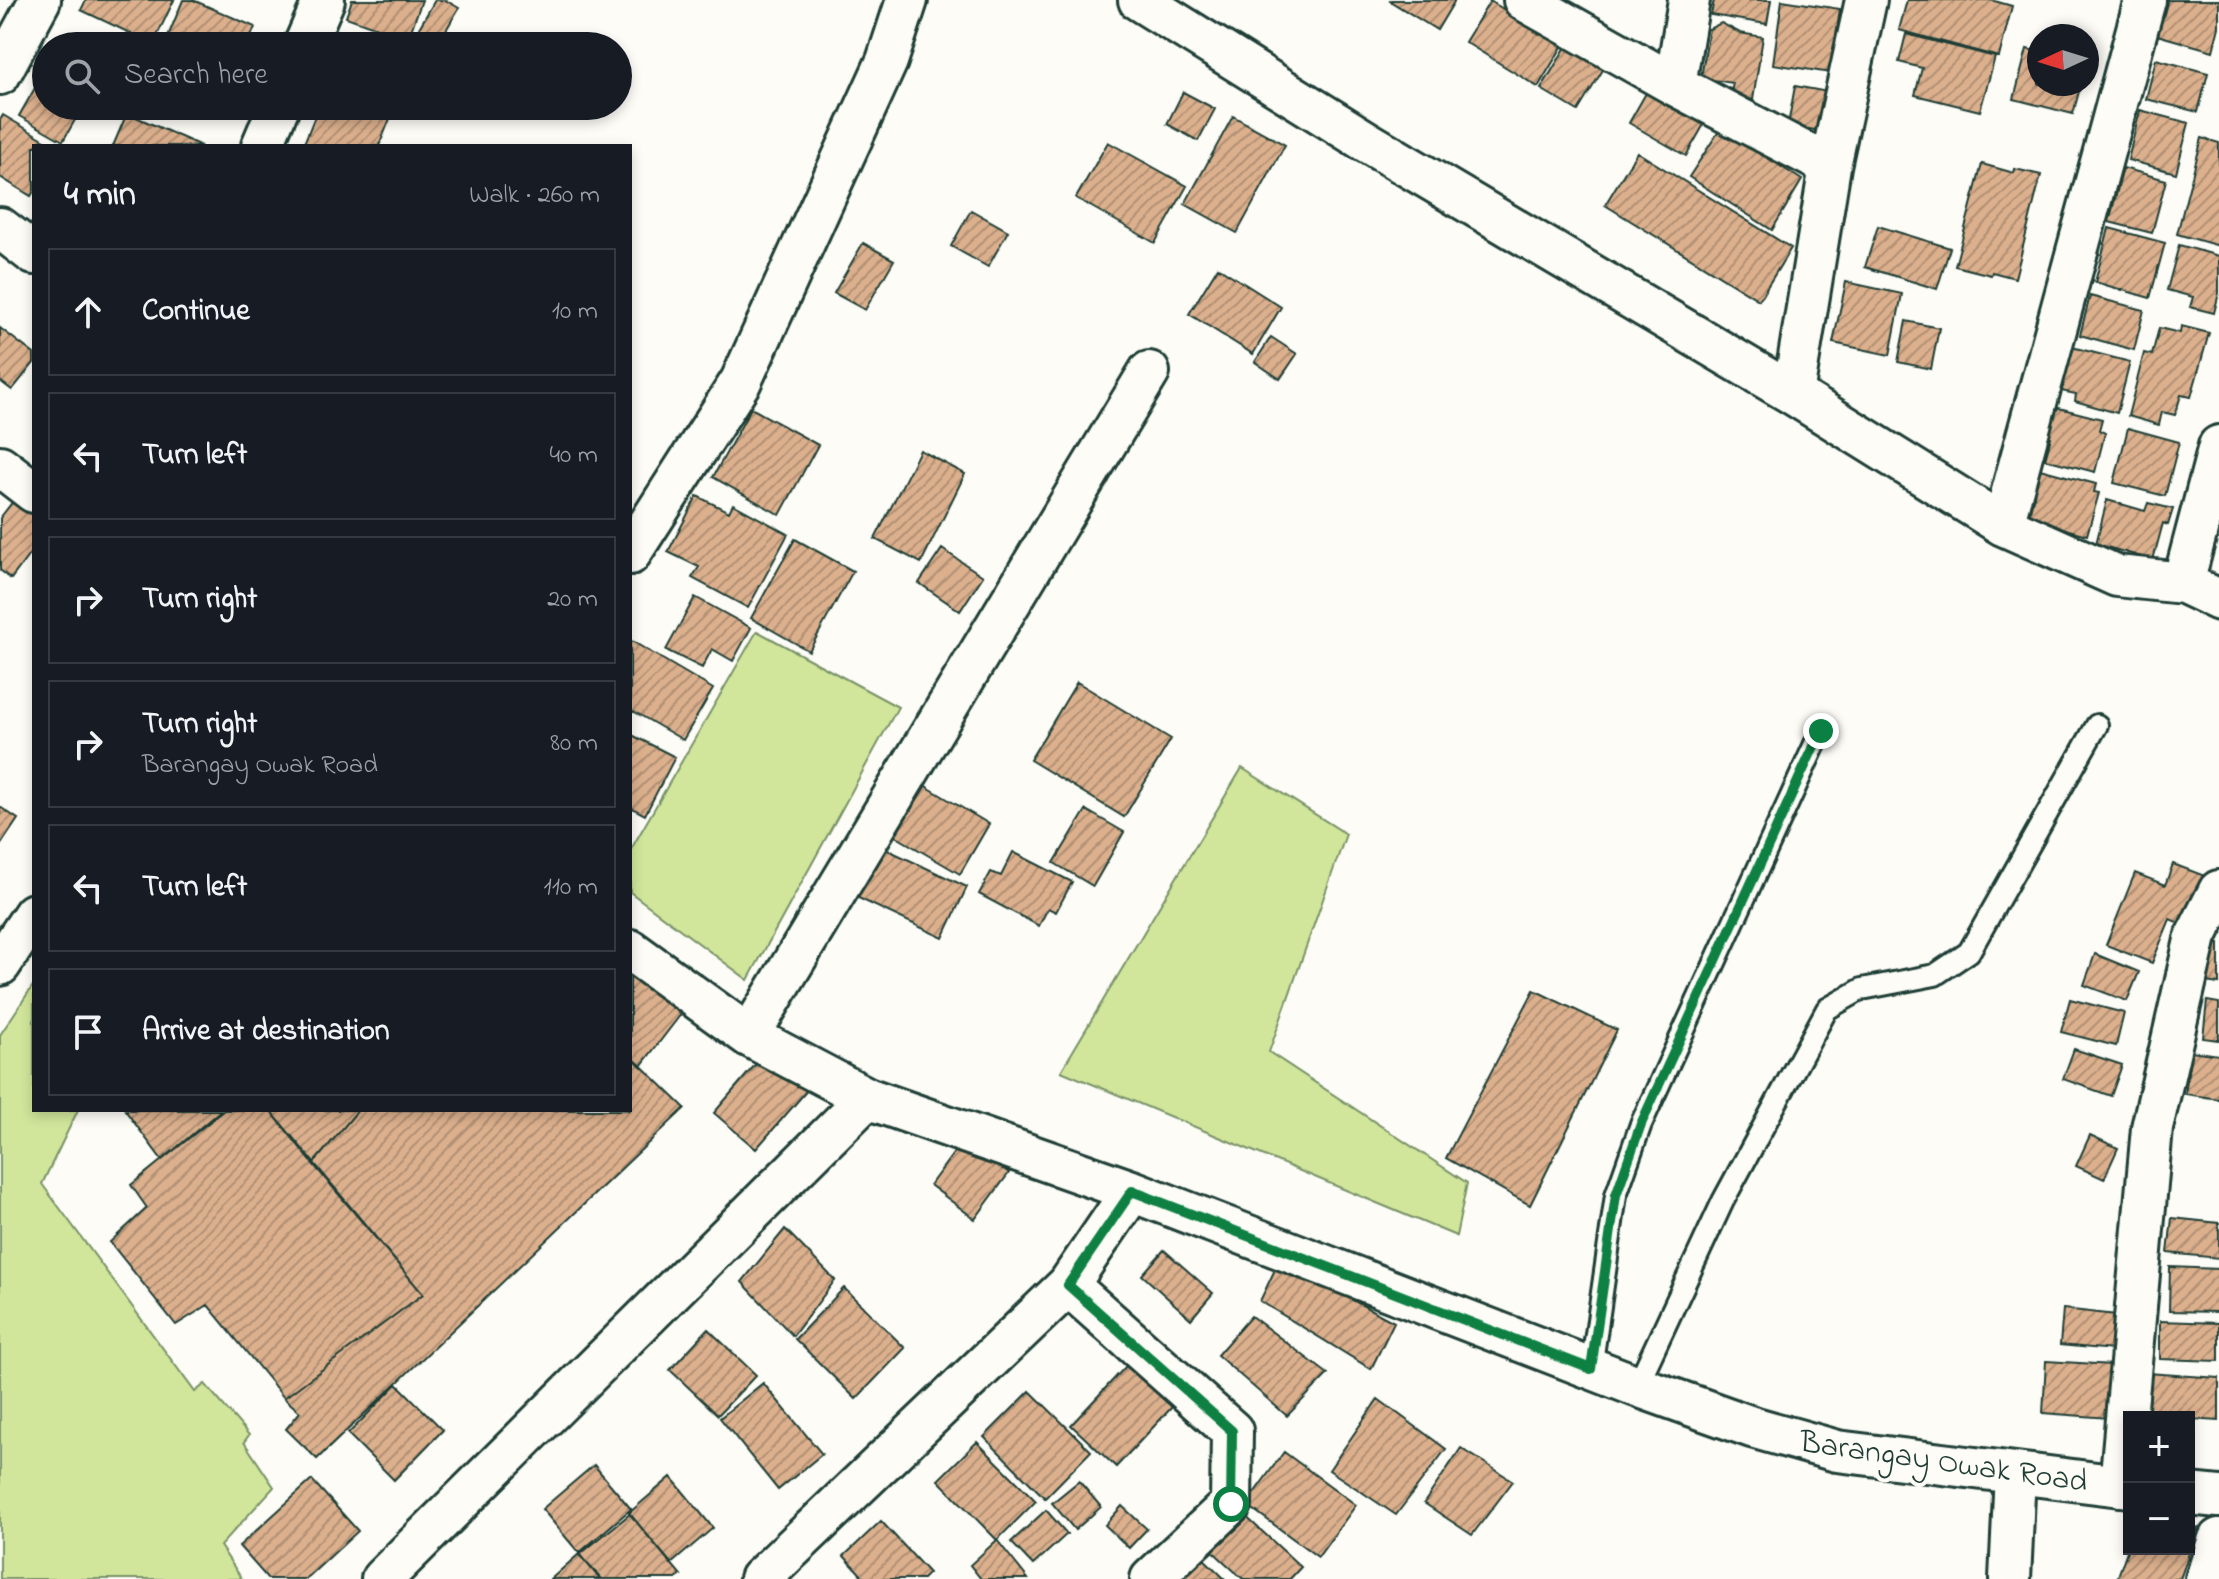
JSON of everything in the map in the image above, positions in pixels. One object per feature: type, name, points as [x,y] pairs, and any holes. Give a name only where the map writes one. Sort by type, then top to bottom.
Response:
[{"type":"street","points":[[0,74],[40,0]]},
{"type":"street","points":[[310,32],[324,0]]},
{"type":"street","points":[[632,551],[741,381],[887,61],[907,0]]},
{"type":"street","points":[[1139,0],[1380,150],[1793,394],[2003,525],[2117,576],[2183,583],[2219,600]]},
{"type":"street","points":[[1524,0],[1675,85],[1830,166]]},
{"type":"street","points":[[1675,85],[1689,0]]},
{"type":"street","points":[[1793,394],[1830,166],[1866,0]]},
{"type":"street","points":[[2003,525],[2145,0]]},
{"type":"street","points":[[263,144],[273,120]]},
{"type":"street","points":[[0,228],[32,252]]},
{"type":"street","points":[[749,1036],[1149,372]]},
{"type":"street","points":[[2183,583],[2219,446]]},
{"type":"street","points":[[0,466],[32,490]]},
{"type":"street","points":[[2124,1483],[2152,1128],[2196,936],[2219,891]]},
{"type":"street","points":[[0,965],[32,917]]},
{"type":"street","name":"Barangay Owak Road","points":[[632,951],[749,1036],[867,1098],[1132,1191],[1637,1386],[1752,1427],[1837,1451],[2123,1486]]},
{"type":"street","points":[[382,1579],[867,1098]]},
{"type":"street","points":[[760,1579],[1068,1285],[1132,1191]]},
{"type":"street","points":[[1068,1285],[1232,1431],[1231,1504],[1151,1579]]},
{"type":"street","points":[[2010,1579],[2015,1473]]},
{"type":"street","points":[[2195,1495],[2219,1497]]},
{"type":"street","points":[[2206,1579],[2219,1539]]},
{"type":"lane","points":[[1637,1386],[1723,1201],[1827,1009],[1862,989],[1935,975],[1969,952],[2097,725]]},
{"type":"lane","points":[[1591,1369],[1616,1195],[1641,1124],[1821,731]]},
{"type":"green space","points":[[757,631],[898,707],[748,980],[632,893],[632,848]]},
{"type":"green space","points":[[1242,768],[1346,834],[1269,1052],[1467,1183],[1456,1236],[1061,1071]]},
{"type":"green space","points":[[32,987],[32,1112],[77,1112],[42,1184],[195,1392],[205,1384],[249,1435],[244,1442],[274,1487],[220,1546],[242,1579],[0,1579],[0,1035]]},
{"type":"building","points":[[86,0],[174,0],[159,32],[128,32],[81,10]]},
{"type":"building","points":[[183,0],[193,0],[255,27],[253,32],[170,32]]},
{"type":"building","points":[[352,0],[422,0],[411,32],[388,32],[346,17]]},
{"type":"building","points":[[435,0],[445,0],[459,8],[445,32],[418,30]]},
{"type":"building","points":[[1391,0],[1455,0],[1437,30]]},
{"type":"building","points":[[1714,0],[1771,0],[1767,24],[1711,15]]},
{"type":"building","points":[[1782,0],[1840,9],[1831,73],[1773,64]]},
{"type":"building","points":[[1907,0],[1991,0],[2012,6],[1999,57],[1899,30]]},
{"type":"building","points":[[2166,0],[2219,0],[2219,27],[2213,51],[2157,35]]},
{"type":"building","points":[[1490,1],[1563,45],[1538,87],[1465,42]]},
{"type":"building","points":[[1721,23],[1740,33],[1763,37],[1753,100],[1730,97],[1733,83],[1701,78],[1709,29]]},
{"type":"building","points":[[1906,34],[1995,57],[1980,111],[1915,95],[1922,68],[1899,62]]},
{"type":"building","points":[[1567,45],[1604,68],[1578,111],[1541,89]]},
{"type":"building","points":[[2027,49],[2027,96],[2078,96],[2073,114],[2014,99]]},
{"type":"building","points":[[2156,59],[2208,73],[2198,112],[2146,99]]},
{"type":"building","points":[[1650,86],[1707,119],[1686,156],[1629,123]]},
{"type":"building","points":[[1795,86],[1828,92],[1820,131],[1788,125]]},
{"type":"building","points":[[1183,92],[1215,109],[1198,141],[1167,124]]},
{"type":"building","points":[[32,93],[32,120],[75,120],[63,141],[19,116]]},
{"type":"building","points":[[2140,110],[2189,123],[2176,173],[2128,160]]},
{"type":"building","points":[[3,115],[52,144],[32,144],[31,196],[0,177],[0,120]]},
{"type":"building","points":[[1233,116],[1285,145],[1237,233],[1185,204]]},
{"type":"building","points":[[124,120],[143,120],[197,144],[114,144]]},
{"type":"building","points":[[313,120],[389,120],[380,144],[304,144]]},
{"type":"building","points":[[1721,128],[1802,180],[1772,230],[1689,177]]},
{"type":"building","points":[[2202,138],[2219,143],[2219,246],[2177,234]]},
{"type":"building","points":[[1108,142],[1187,186],[1155,243],[1076,198]]},
{"type":"building","points":[[1637,152],[1791,248],[1759,300],[1605,205]]},
{"type":"building","points":[[1982,164],[2014,173],[2015,169],[2041,175],[2015,278],[1955,266]]},
{"type":"building","points":[[2123,168],[2166,180],[2152,233],[2109,222]]},
{"type":"building","points":[[971,210],[1008,231],[988,267],[951,246]]},
{"type":"building","points":[[1878,226],[1950,248],[1937,289],[1865,267]]},
{"type":"building","points":[[2109,228],[2165,243],[2150,298],[2095,282]]},
{"type":"building","points":[[863,243],[894,260],[865,310],[834,293]]},
{"type":"building","points":[[2179,245],[2219,256],[2219,293],[2214,313],[2190,307],[2193,297],[2167,290]]},
{"type":"building","points":[[1218,267],[1281,307],[1253,354],[1189,314]]},
{"type":"building","points":[[1846,282],[1902,294],[1890,355],[1833,343]]},
{"type":"building","points":[[2090,296],[2144,310],[2134,350],[2080,335]]},
{"type":"building","points":[[1906,321],[1939,328],[1931,369],[1898,362]]},
{"type":"building","points":[[2181,326],[2209,333],[2191,397],[2181,395],[2175,415],[2162,412],[2159,425],[2128,416],[2144,353],[2152,355],[2159,328],[2180,333]]},
{"type":"building","points":[[0,328],[32,352],[32,365],[12,390],[0,381]]},
{"type":"building","points":[[1271,337],[1297,354],[1280,379],[1255,362]]},
{"type":"building","points":[[2072,347],[2130,362],[2117,413],[2075,401],[2076,394],[2061,391]]},
{"type":"building","points":[[2051,406],[2102,419],[2099,430],[2105,433],[2095,472],[2045,459],[2051,437],[2044,434]]},
{"type":"building","points":[[751,408],[818,445],[780,515],[713,477]]},
{"type":"building","points":[[2128,428],[2179,442],[2165,496],[2114,483]]},
{"type":"building","points":[[920,450],[965,474],[921,563],[875,539]]},
{"type":"building","points":[[2036,468],[2096,484],[2094,492],[2099,493],[2087,535],[2028,519],[2034,495],[2029,494]]},
{"type":"building","points":[[697,496],[729,512],[733,504],[788,534],[748,608],[692,578],[699,567],[668,552]]},
{"type":"building","points":[[14,500],[32,514],[32,551],[11,579],[0,570],[0,518]]},
{"type":"building","points":[[2107,500],[2145,511],[2148,503],[2173,509],[2168,525],[2163,523],[2153,560],[2096,544]]},
{"type":"building","points":[[795,539],[853,571],[809,651],[751,618]]},
{"type":"building","points":[[942,549],[983,576],[960,611],[919,583]]},
{"type":"building","points":[[695,597],[751,628],[733,661],[712,649],[702,668],[666,650]]},
{"type":"building","points":[[632,641],[713,689],[683,740],[633,711]]},
{"type":"building","points":[[1077,682],[1171,739],[1124,817],[1030,760]]},
{"type":"building","points":[[632,735],[675,757],[645,815],[632,808]]},
{"type":"building","points":[[924,785],[989,824],[960,874],[895,836]]},
{"type":"building","points":[[0,807],[18,819],[0,846]]},
{"type":"building","points":[[1086,810],[1124,832],[1093,886],[1054,863]]},
{"type":"building","points":[[875,844],[967,887],[943,938],[852,895]]},
{"type":"building","points":[[1013,852],[1072,882],[1056,912],[1048,908],[1039,926],[979,894],[991,872],[1001,876]]},
{"type":"building","points":[[2173,864],[2210,878],[2191,928],[2170,919],[2152,963],[2106,945],[2135,873],[2165,885]]},
{"type":"building","points":[[2211,943],[2219,944],[2219,984],[2205,982]]},
{"type":"building","points":[[2095,954],[2139,972],[2127,1001],[2084,985]]},
{"type":"building","points":[[632,977],[681,1014],[641,1066],[632,1057]]},
{"type":"building","points":[[1534,990],[1617,1030],[1530,1205],[1446,1158]]},
{"type":"building","points":[[2070,999],[2124,1013],[2116,1046],[2061,1032]]},
{"type":"building","points":[[2207,1001],[2219,1003],[2219,1040],[2203,1038]]},
{"type":"building","points":[[2074,1049],[2122,1065],[2111,1096],[2063,1079]]},
{"type":"building","points":[[767,1051],[809,1088],[756,1149],[714,1113]]},
{"type":"building","points":[[2191,1051],[2219,1055],[2219,1099],[2185,1094]]},
{"type":"building","points":[[632,1057],[685,1108],[317,1459],[286,1429],[300,1412],[284,1398],[423,1294],[313,1164],[356,1112],[632,1112]]},
{"type":"building","points":[[126,1112],[219,1112],[162,1160]]},
{"type":"building","points":[[222,1112],[272,1112],[423,1294],[284,1398],[208,1305],[176,1325],[110,1242],[147,1208],[131,1185]]},
{"type":"building","points":[[272,1112],[356,1112],[313,1164]]},
{"type":"building","points":[[2090,1135],[2118,1148],[2104,1179],[2076,1166]]},
{"type":"building","points":[[964,1139],[1009,1173],[975,1219],[930,1185]]},
{"type":"building","points":[[2172,1218],[2219,1223],[2219,1258],[2168,1253]]},
{"type":"building","points":[[785,1229],[835,1280],[793,1336],[742,1282]]},
{"type":"building","points":[[1164,1250],[1213,1293],[1191,1319],[1142,1275]]},
{"type":"building","points":[[1279,1261],[1394,1322],[1371,1369],[1260,1301]]},
{"type":"building","points":[[2170,1267],[2219,1269],[2219,1312],[2169,1311]]},
{"type":"building","points":[[844,1288],[905,1348],[856,1399],[795,1339]]},
{"type":"building","points":[[2063,1309],[2116,1315],[2113,1350],[2060,1345]]},
{"type":"building","points":[[1251,1316],[1328,1374],[1287,1416],[1217,1355]]},
{"type":"building","points":[[2160,1321],[2219,1323],[2219,1361],[2160,1359]]},
{"type":"building","points":[[708,1329],[756,1375],[718,1415],[670,1370]]},
{"type":"building","points":[[2046,1361],[2112,1365],[2109,1418],[2043,1413]]},
{"type":"building","points":[[1128,1364],[1173,1406],[1116,1467],[1071,1425]]},
{"type":"building","points":[[2147,1373],[2219,1378],[2219,1421],[2195,1419],[2195,1411],[2145,1411]]},
{"type":"building","points":[[763,1383],[822,1454],[778,1490],[720,1418]]},
{"type":"building","points":[[397,1384],[443,1430],[394,1480],[348,1434]]},
{"type":"building","points":[[1030,1391],[1091,1451],[1045,1498],[984,1437]]},
{"type":"building","points":[[1378,1399],[1446,1449],[1396,1515],[1329,1470]]},
{"type":"building","points":[[977,1442],[1036,1501],[997,1540],[938,1480]]},
{"type":"building","points":[[1461,1448],[1513,1481],[1472,1535],[1424,1503]]},
{"type":"building","points":[[1284,1452],[1356,1505],[1318,1557],[1246,1504]]},
{"type":"building","points":[[594,1465],[631,1509],[579,1553],[542,1509]]},
{"type":"building","points":[[671,1477],[713,1528],[671,1564],[629,1513]]},
{"type":"building","points":[[312,1480],[358,1531],[306,1579],[268,1579],[239,1546]]},
{"type":"building","points":[[1079,1481],[1101,1507],[1075,1530],[1052,1503]]},
{"type":"building","points":[[1122,1506],[1147,1529],[1129,1548],[1105,1525]]},
{"type":"building","points":[[1046,1510],[1067,1534],[1033,1565],[1011,1542]]},
{"type":"building","points":[[1242,1513],[1301,1567],[1290,1579],[1243,1579],[1209,1548]]},
{"type":"building","points":[[630,1514],[681,1575],[676,1579],[602,1579],[579,1555]]},
{"type":"building","points":[[881,1521],[929,1573],[923,1579],[865,1579],[844,1556]]},
{"type":"building","points":[[997,1540],[1028,1579],[981,1579],[970,1565]]},
{"type":"building","points":[[579,1554],[600,1579],[551,1579]]},
{"type":"building","points":[[2125,1555],[2188,1555],[2180,1579],[2117,1579]]},
{"type":"building","points":[[1201,1556],[1225,1579],[1178,1579]]},
{"type":"route","points":[[1231,1504],[1232,1431],[1068,1285],[1132,1191],[1591,1369],[1616,1195],[1641,1124],[1821,731]]}]
